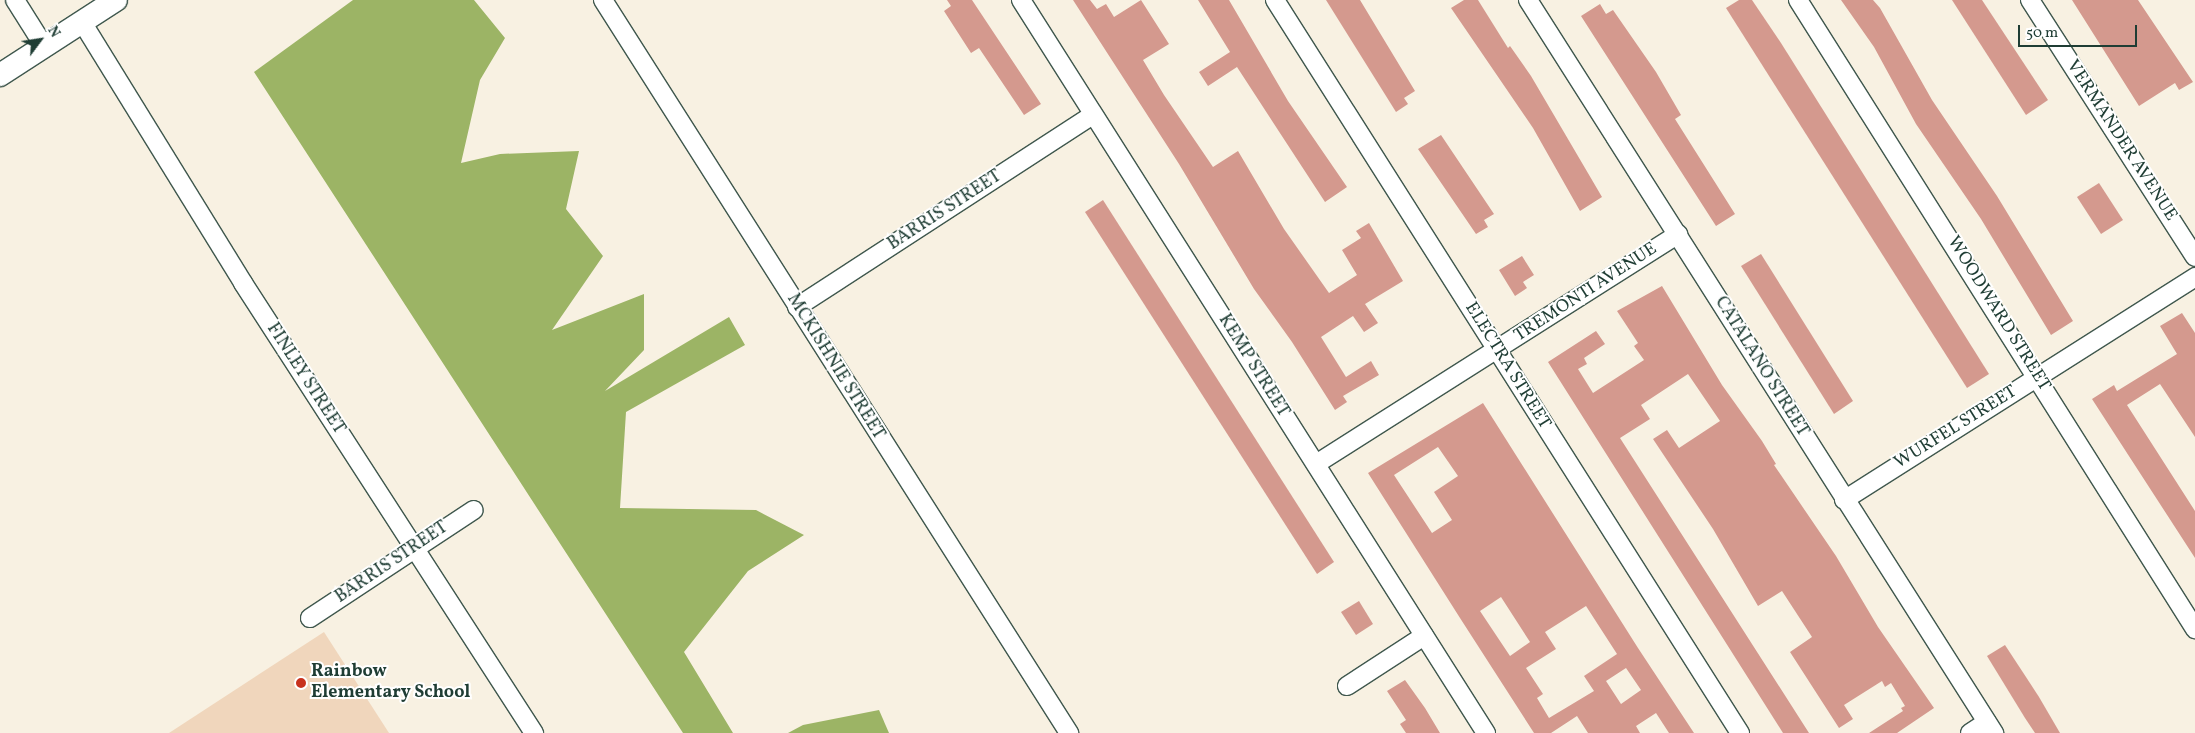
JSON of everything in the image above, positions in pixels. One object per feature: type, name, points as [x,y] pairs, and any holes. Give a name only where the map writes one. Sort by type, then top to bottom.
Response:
[{"type":"street","points":[[15,0],[44,46]]},
{"type":"street","points":[[0,75],[116,0]]},
{"type":"street","name":"MCKISHNIE STREET","points":[[603,0],[1069,733]]},
{"type":"street","name":"KEMP STREET","points":[[1021,0],[1486,733]]},
{"type":"street","name":"ELECTRA STREET","points":[[1275,0],[1740,733]]},
{"type":"street","name":"CATALANO STREET","points":[[1528,0],[1990,727]]},
{"type":"street","name":"WOODWARD STREET","points":[[1798,0],[2038,377],[2195,629]]},
{"type":"street","name":"VERMANDER AVENUE","points":[[2030,0],[2195,257]]},
{"type":"street","name":"FINLEY STREET","points":[[82,22],[243,283],[534,733]]},
{"type":"street","name":"BARRIS STREET","points":[[797,307],[1093,115]]},
{"type":"street","name":"TREMONTI AVENUE","points":[[1316,464],[1678,234]]},
{"type":"street","name":"WURFEL STREET","points":[[1844,500],[2195,277]]},
{"type":"street","name":"BARRIS STREET","points":[[310,618],[413,547],[474,510]]},
{"type":"street","points":[[1346,686],[1424,636]]},
{"type":"street","points":[[1970,733],[1990,727]]},
{"type":"shaded area","name":"Rainbow Elementary School","points":[[324,632],[389,733],[169,733]]},
{"type":"green space","points":[[353,0],[474,0],[505,38],[480,80],[461,163],[500,154],[579,151],[566,209],[603,256],[552,330],[644,294],[644,350],[605,391],[729,317],[745,345],[626,412],[620,508],[756,510],[804,535],[748,571],[684,652],[733,733],[683,733],[254,72]]},
{"type":"green space","points":[[879,710],[889,733],[788,733],[803,725]]},
{"type":"building","points":[[947,0],[972,0],[1041,104],[1024,115],[979,48],[971,53],[944,11],[951,6]]},
{"type":"building","points":[[1073,0],[1090,0],[1097,9],[1106,4],[1114,17],[1141,0],[1169,44],[1143,60],[1164,95],[1213,167],[1238,151],[1284,229],[1329,293],[1357,275],[1342,250],[1361,238],[1356,231],[1369,223],[1403,281],[1365,304],[1378,323],[1364,332],[1353,316],[1321,337],[1346,377],[1371,361],[1379,375],[1343,396],[1347,402],[1335,410],[1292,342],[1254,289],[1179,164]]},
{"type":"building","points":[[1198,0],[1229,0],[1288,101],[1347,187],[1325,202],[1237,67],[1208,86],[1199,72],[1230,52]]},
{"type":"building","points":[[1326,0],[1360,0],[1415,91],[1404,98],[1408,104],[1396,112]]},
{"type":"building","points":[[1464,0],[1478,0],[1508,48],[1510,46],[1531,76],[1602,197],[1580,211],[1533,128],[1451,8]]},
{"type":"building","points":[[1739,0],[1752,0],[1781,43],[1989,374],[1967,388],[1726,8]]},
{"type":"building","points":[[1841,0],[1873,0],[1880,8],[1932,100],[1997,196],[2073,321],[2051,335],[1981,219],[1916,124],[1874,47]]},
{"type":"building","points":[[1952,0],[1982,0],[2048,100],[2026,115]]},
{"type":"building","points":[[2072,0],[2138,0],[2193,82],[2179,90],[2175,83],[2139,106]]},
{"type":"building","points":[[1600,4],[1606,14],[1613,10],[1656,72],[1681,115],[1675,119],[1735,214],[1716,226],[1581,16]]},
{"type":"building","points":[[1441,135],[1494,214],[1484,220],[1488,227],[1476,234],[1418,149]]},
{"type":"building","points":[[2099,183],[2123,220],[2101,234],[2077,197]]},
{"type":"building","points":[[1103,200],[1334,562],[1317,574],[1085,212]]},
{"type":"building","points":[[1761,254],[1853,401],[1834,414],[1741,266]]},
{"type":"building","points":[[1522,256],[1534,275],[1523,282],[1527,288],[1515,296],[1499,270]]},
{"type":"building","points":[[1662,286],[1722,385],[1762,441],[1776,464],[1774,465],[1836,556],[1878,627],[1934,708],[1897,733],[1869,733],[1903,711],[1901,708],[1905,706],[1891,683],[1885,687],[1882,681],[1844,705],[1853,719],[1839,728],[1790,652],[1812,637],[1782,591],[1758,606],[1713,529],[1653,439],[1667,430],[1679,448],[1720,421],[1688,374],[1641,405],[1650,419],[1620,438],[1809,733],[1783,733],[1548,362],[1596,331],[1605,344],[1584,358],[1587,364],[1578,369],[1593,393],[1644,360],[1634,346],[1638,343],[1617,311]]},
{"type":"building","points":[[2182,313],[2195,333],[2195,437],[2160,384],[2127,405],[2195,511],[2195,558],[2092,399],[2114,385],[2117,391],[2177,354],[2160,326]]},
{"type":"building","points":[[1483,403],[1694,733],[1669,733],[1656,713],[1636,726],[1640,733],[1588,733],[1577,716],[1551,733],[1534,733],[1368,473]],"holes":[[[1438,447],[1458,476],[1434,492],[1452,520],[1432,533],[1394,475]],[[1501,597],[1530,642],[1510,656],[1480,611]],[[1586,606],[1617,654],[1584,676],[1594,691],[1549,718],[1537,698],[1543,694],[1526,668],[1556,649],[1545,632]],[[1626,668],[1641,690],[1621,704],[1606,681]]]},
{"type":"building","points":[[1359,601],[1373,624],[1356,635],[1341,612]]},
{"type":"building","points":[[2005,645],[2060,733],[2035,733],[2025,718],[1987,656]]},
{"type":"building","points":[[1405,680],[1440,733],[1406,733],[1400,724],[1406,720],[1387,691]]},
{"type":"place","name":"Rainbow Elementary School","points":[[301,683]]}]
